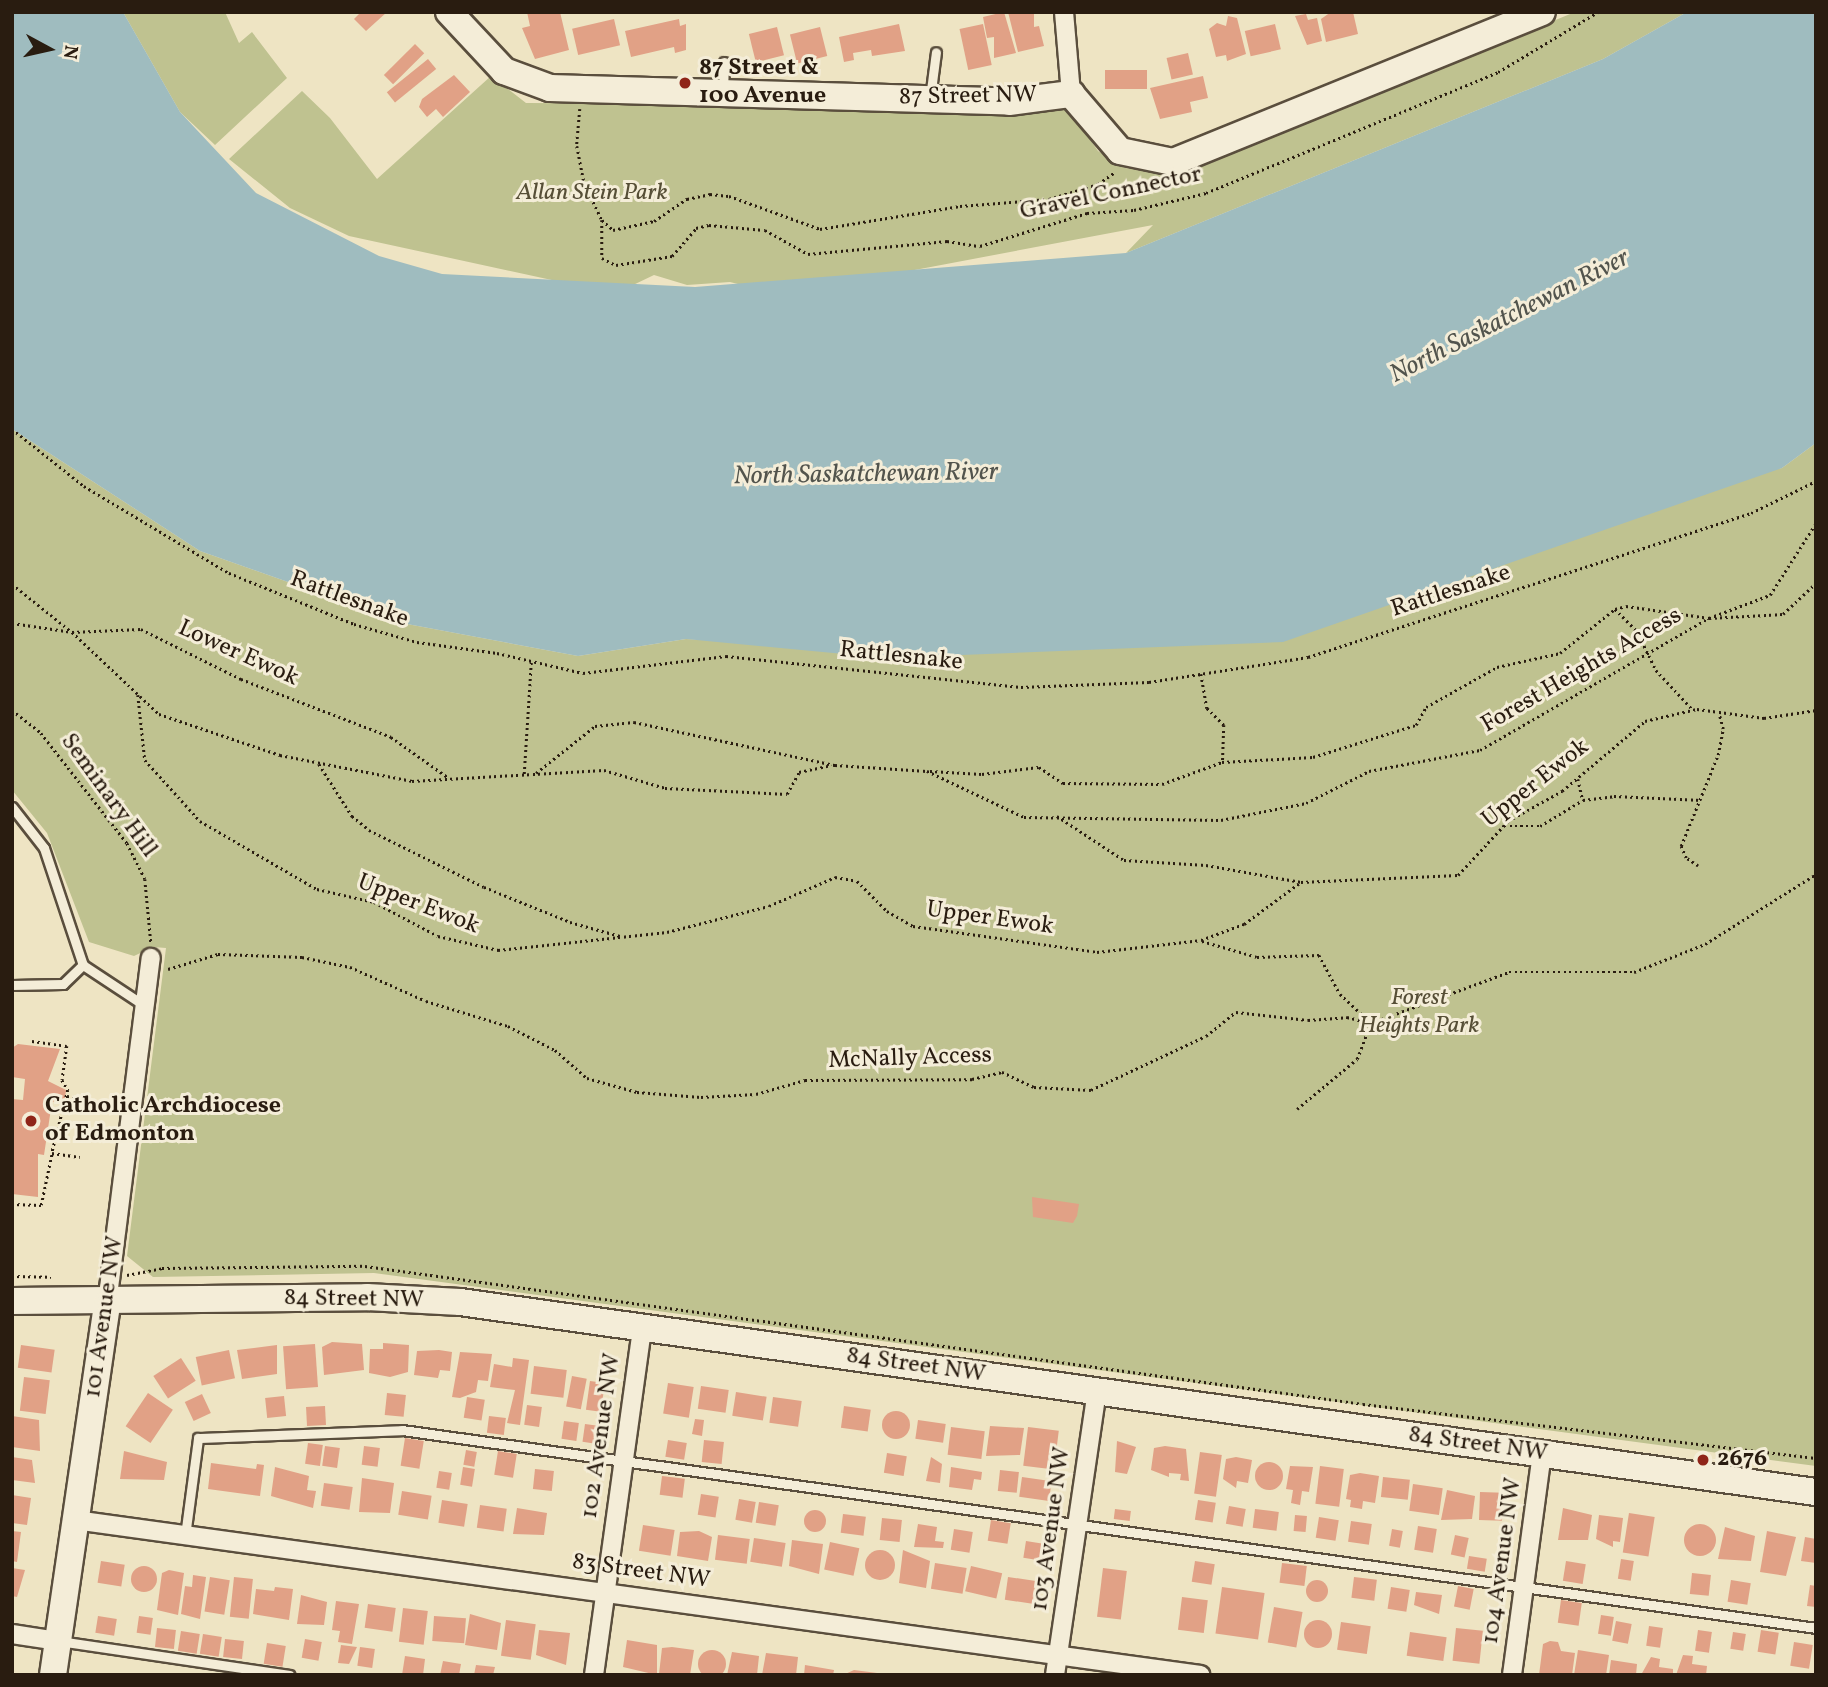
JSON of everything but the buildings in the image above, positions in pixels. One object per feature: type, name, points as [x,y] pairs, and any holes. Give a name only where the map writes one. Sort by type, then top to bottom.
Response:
[{"type":"main road","name":"87 Street NW","points":[[449,12],[504,71],[523,82],[581,88],[1009,102],[1071,94],[1101,133],[1120,151],[1138,157],[1172,162],[1193,156],[1542,12]]},
{"type":"main road","name":"84 Street NW","points":[[12,1301],[107,1304],[368,1297],[460,1302],[1816,1492]]},
{"type":"main road","name":"101 Avenue NW","points":[[53,1675],[107,1304]]},
{"type":"street","points":[[1064,12],[1071,94]]},
{"type":"street","name":"101 Avenue NW","points":[[107,1304],[151,958]]},
{"type":"street","name":"102 Avenue NW","points":[[594,1675],[642,1328]]},
{"type":"street","name":"103 Avenue NW","points":[[1055,1675],[1097,1391]]},
{"type":"street","name":"104 Avenue NW","points":[[1512,1675],[1542,1454]]},
{"type":"street","name":"83 Street NW","points":[[75,1520],[1200,1675]]},
{"type":"street","points":[[12,1634],[58,1640]]},
{"type":"lane","points":[[930,99],[936,52]]},
{"type":"lane","points":[[723,93],[724,62]]},
{"type":"lane","points":[[12,807],[44,848],[83,965],[146,1007]]},
{"type":"lane","points":[[12,985],[62,984],[83,965]]},
{"type":"lane","points":[[185,1536],[198,1438],[402,1430],[1816,1628]]},
{"type":"lane","points":[[58,1640],[290,1675]]},
{"type":"path","name":"Gravel Connector","points":[[602,220],[602,258],[616,265],[672,256],[696,228],[709,225],[765,230],[808,254],[947,241],[981,246],[1087,213],[1134,210],[1206,192],[1498,72],[1598,12]]},
{"type":"path","points":[[581,88],[577,146],[584,182],[602,220],[613,230],[654,221],[687,199],[719,193],[820,229],[960,206],[1049,199],[1098,184],[1138,157]]},
{"type":"path","name":"Rattlesnake","points":[[12,429],[84,486],[229,573],[354,624],[417,642],[531,661],[583,673],[738,657],[868,674],[1073,688],[1201,674],[1308,657],[1751,513],[1816,481]]},
{"type":"path","points":[[927,771],[982,774],[1039,767],[1063,783],[1162,784],[1223,762],[1313,757],[1416,724],[1426,707],[1497,667],[1560,653],[1615,609],[1626,606],[1709,618],[1770,594],[1816,523]]},
{"type":"path","name":"Forest Heights Access","points":[[536,773],[595,726],[634,722],[835,765],[927,771],[1008,811],[1222,820],[1306,803],[1369,771],[1480,750],[1709,618],[1783,614],[1816,583]]},
{"type":"path","points":[[12,584],[72,632],[159,714],[280,755],[412,781],[604,770],[665,788],[787,794],[799,772],[835,765]]},
{"type":"path","points":[[1615,609],[1648,652],[1656,670],[1693,710]]},
{"type":"path","points":[[12,623],[72,632]]},
{"type":"path","name":"Lower Ewok","points":[[72,632],[141,629],[241,679],[391,737],[450,779]]},
{"type":"path","points":[[524,774],[531,661]]},
{"type":"path","points":[[1201,674],[1207,708],[1224,725],[1223,762]]},
{"type":"path","name":"Upper Ewok","points":[[138,695],[145,760],[183,807],[317,889],[373,902],[464,945],[498,950],[667,932],[769,906],[835,877],[858,881],[887,911],[913,926],[1097,952],[1201,940],[1244,924],[1301,882],[1458,875],[1503,826],[1578,779],[1645,721],[1693,710],[1764,718],[1816,709]]},
{"type":"path","name":"Seminary Hill","points":[[12,710],[41,733],[127,843],[145,879],[151,958]]},
{"type":"path","points":[[1698,866],[1686,858],[1681,846],[1702,800],[1723,729],[1718,712]]},
{"type":"path","points":[[319,763],[352,817],[369,830],[484,887],[570,922],[624,937]]},
{"type":"path","points":[[1578,779],[1583,800]]},
{"type":"path","points":[[1503,826],[1539,826],[1583,800],[1662,795],[1702,800]]},
{"type":"path","points":[[1054,815],[1124,860],[1206,865],[1301,882]]},
{"type":"path","name":"McNally Access","points":[[151,958],[166,970],[218,954],[302,957],[350,967],[426,1001],[508,1026],[555,1050],[599,1084],[701,1097],[756,1094],[805,1080],[972,1079],[1002,1072],[1034,1087],[1091,1090],[1206,1036],[1236,1012],[1308,1020],[1347,1017],[1371,1023],[1508,972],[1634,972],[1705,944],[1816,874]]},
{"type":"path","points":[[1201,940],[1257,957],[1319,955],[1340,994],[1371,1023],[1357,1059],[1297,1109]]},
{"type":"path","points":[[33,1041],[67,1046],[62,1080],[67,1096]]},
{"type":"path","points":[[67,1096],[88,1099]]},
{"type":"path","points":[[12,1204],[41,1205],[59,1108],[67,1096]]},
{"type":"path","points":[[52,1153],[80,1157]]},
{"type":"path","points":[[12,1276],[62,1278]]},
{"type":"green space","points":[[123,12],[225,12],[239,43],[252,32],[287,78],[215,145],[180,112]]},
{"type":"green space","name":"Allan Stein Park","points":[[1575,12],[1687,12],[1603,59],[1126,253],[1153,225],[867,279],[750,287],[730,282],[687,285],[654,275],[631,286],[561,282],[349,236],[290,208],[229,159],[302,91],[330,118],[377,179],[491,76],[526,103],[1056,105],[1073,115],[1098,151],[1125,168],[1186,173]]},
{"type":"green space","name":"Forest Heights Park","points":[[12,429],[200,551],[407,624],[578,656],[686,639],[772,643],[1782,468],[1816,443],[1816,1466],[374,1273],[153,1277],[127,1256],[166,948],[153,947],[134,956],[89,942],[47,833],[12,790]]},
{"type":"water","name":"North Saskatchewan River","points":[[12,12],[123,12],[180,112],[256,193],[379,256],[442,274],[695,287],[1126,253],[1603,59],[1687,12],[1816,12],[1816,443],[1782,468],[1283,642],[886,658],[686,639],[578,656],[407,624],[200,551],[12,429]]},
{"type":"place","name":"87 Street & 100 Avenue","points":[[685,83]]},
{"type":"place","name":"Catholic Archdiocese of Edmonton","points":[[31,1121]]},
{"type":"place","name":"2676","points":[[1703,1460]]}]
